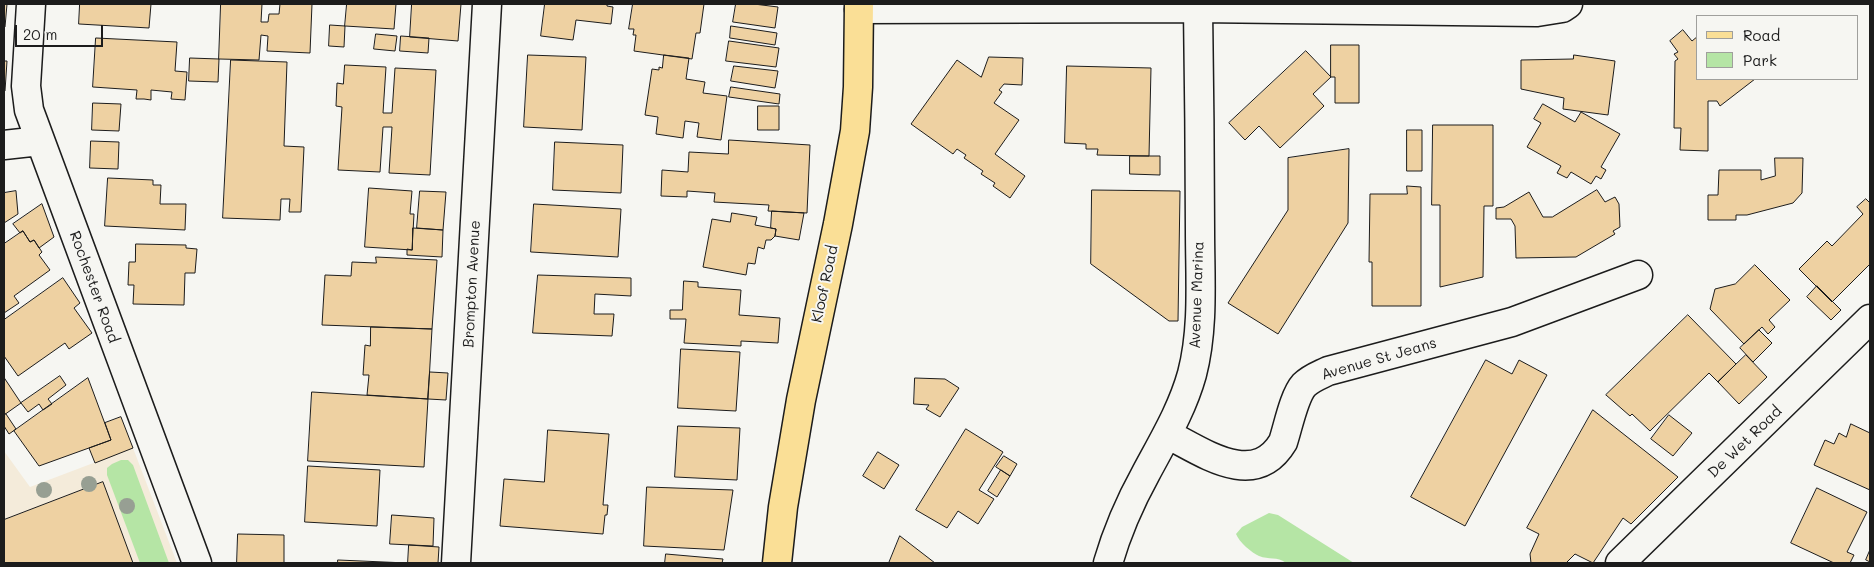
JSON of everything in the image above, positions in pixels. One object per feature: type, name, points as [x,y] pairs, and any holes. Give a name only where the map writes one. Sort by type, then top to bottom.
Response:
[{"type":"main road","name":"Kloof Road","points":[[777,563],[783,507],[801,400],[838,224],[855,132],[859,6]]},
{"type":"street","name":"Rochester Road","points":[[31,4],[26,94],[29,110],[197,563]]},
{"type":"street","name":"Brompton Avenue","points":[[456,563],[487,4]]},
{"type":"street","points":[[859,6],[1538,12],[1562,8],[1568,4]]},
{"type":"street","name":"Avenue Marina","points":[[1108,563],[1116,536],[1127,510],[1179,412],[1188,385],[1198,337],[1200,280],[1198,8]]},
{"type":"street","points":[[4,145],[40,141]]},
{"type":"street","name":"Avenue St Jeans","points":[[1168,434],[1223,462],[1239,466],[1254,465],[1270,457],[1279,449],[1300,391],[1306,383],[1318,375],[1512,322],[1638,275]]},
{"type":"street","name":"De Wet Road","points":[[1620,563],[1870,319]]},
{"type":"shaded area","points":[[133,448],[177,563],[4,563],[4,451],[30,487]]},
{"type":"green space","points":[[121,460],[128,460],[133,465],[169,563],[140,563],[107,475],[107,468]]},
{"type":"green space","points":[[1269,513],[1278,515],[1354,563],[1286,563],[1256,555],[1243,544],[1236,534],[1242,527]]},
{"type":"building","points":[[4,4],[7,4],[5,27],[4,27]]},
{"type":"building","points":[[80,4],[151,4],[149,28],[79,24]]},
{"type":"building","points":[[221,4],[262,4],[261,22],[268,22],[269,14],[279,14],[280,4],[312,4],[310,53],[267,51],[268,36],[261,35],[259,60],[219,59]]},
{"type":"building","points":[[347,4],[396,4],[394,29],[345,26]]},
{"type":"building","points":[[412,4],[461,4],[458,41],[410,37]]},
{"type":"building","points":[[545,4],[607,4],[607,6],[613,7],[611,24],[576,20],[573,40],[541,36]]},
{"type":"building","points":[[633,4],[704,4],[700,33],[696,33],[692,59],[634,51],[636,35],[633,35],[634,29],[629,29]]},
{"type":"building","points":[[736,4],[778,7],[775,28],[733,22]]},
{"type":"building","points":[[330,25],[345,26],[344,47],[329,46]]},
{"type":"building","points":[[731,26],[777,33],[775,45],[730,38]]},
{"type":"building","points":[[1683,30],[1692,41],[1696,38],[1696,80],[1754,80],[1720,106],[1717,101],[1708,101],[1708,151],[1680,150],[1681,128],[1674,128],[1675,61],[1678,59],[1674,54],[1678,52],[1670,41]]},
{"type":"building","points":[[376,34],[397,36],[395,51],[374,49]]},
{"type":"building","points":[[401,36],[429,38],[428,53],[400,51]]},
{"type":"building","points":[[96,38],[177,42],[175,71],[187,72],[185,100],[171,99],[172,92],[151,90],[151,100],[136,99],[137,90],[93,87]]},
{"type":"building","points":[[729,41],[779,48],[776,67],[726,61]]},
{"type":"building","points":[[1331,45],[1359,45],[1359,103],[1335,103],[1335,77],[1331,77]]},
{"type":"building","points":[[1306,51],[1331,77],[1313,94],[1324,106],[1280,148],[1259,126],[1245,140],[1229,123]]},
{"type":"building","points":[[528,55],[586,57],[582,130],[524,127]]},
{"type":"building","points":[[664,55],[689,58],[686,79],[705,82],[703,93],[727,96],[721,140],[697,137],[699,123],[685,121],[683,138],[656,134],[658,117],[645,115],[652,69],[659,70],[659,67],[662,68]]},
{"type":"building","points":[[1574,55],[1615,61],[1608,115],[1563,109],[1564,98],[1521,89],[1521,60],[1573,59]]},
{"type":"building","points":[[989,57],[1023,58],[1022,85],[1004,84],[999,90],[1002,92],[994,103],[1019,120],[995,154],[1025,176],[1010,198],[993,186],[995,183],[981,174],[983,171],[964,158],[966,155],[957,149],[953,154],[911,124],[957,60],[981,77]]},
{"type":"building","points":[[190,58],[219,59],[218,82],[189,81]]},
{"type":"building","points":[[231,60],[287,62],[284,146],[304,147],[301,212],[289,212],[290,199],[281,199],[280,220],[223,218]]},
{"type":"building","points":[[4,61],[7,61],[5,91],[4,91]]},
{"type":"building","points":[[345,65],[386,67],[383,113],[392,113],[395,68],[436,70],[430,175],[389,173],[392,127],[383,127],[380,172],[338,170],[342,107],[336,106],[337,83],[343,84]]},
{"type":"building","points":[[734,66],[778,71],[775,88],[731,81]]},
{"type":"building","points":[[1067,66],[1151,68],[1149,156],[1097,155],[1098,149],[1086,149],[1086,144],[1065,143]]},
{"type":"building","points":[[731,87],[780,94],[779,104],[729,97]]},
{"type":"building","points":[[93,103],[121,104],[119,131],[92,130]]},
{"type":"building","points":[[1543,104],[1575,122],[1581,112],[1620,134],[1601,167],[1606,170],[1601,179],[1596,176],[1591,184],[1571,172],[1567,178],[1557,173],[1561,166],[1527,147],[1541,123],[1534,119]]},
{"type":"building","points":[[758,106],[779,106],[779,130],[758,130]]},
{"type":"building","points":[[1433,125],[1493,125],[1493,206],[1484,206],[1483,277],[1440,287],[1440,205],[1432,205]]},
{"type":"building","points":[[1407,130],[1422,130],[1422,171],[1407,171]]},
{"type":"building","points":[[729,140],[810,145],[807,213],[768,211],[769,205],[714,202],[715,193],[687,191],[687,197],[661,196],[662,170],[688,172],[689,152],[728,154]]},
{"type":"building","points":[[91,141],[119,142],[118,169],[90,168]]},
{"type":"building","points":[[555,142],[623,145],[621,193],[553,190]]},
{"type":"building","points":[[1349,149],[1348,223],[1278,334],[1228,303],[1288,210],[1288,158]]},
{"type":"building","points":[[1130,156],[1160,156],[1160,175],[1130,174]]},
{"type":"building","points":[[1775,158],[1803,158],[1802,193],[1793,203],[1747,215],[1736,215],[1736,220],[1708,220],[1708,195],[1718,195],[1719,170],[1761,170],[1761,180],[1775,176]]},
{"type":"building","points":[[108,178],[153,180],[153,185],[161,185],[160,204],[186,204],[185,230],[105,226]]},
{"type":"building","points":[[1407,186],[1421,187],[1421,306],[1372,306],[1372,262],[1369,262],[1370,194],[1407,194]]},
{"type":"building","points":[[369,188],[412,191],[410,214],[414,214],[412,250],[365,247]]},
{"type":"building","points":[[1092,190],[1180,191],[1178,321],[1169,321],[1091,264]]},
{"type":"building","points":[[1597,190],[1605,202],[1615,197],[1619,204],[1620,227],[1613,231],[1615,234],[1576,257],[1516,258],[1515,226],[1511,219],[1496,219],[1496,208],[1504,207],[1529,192],[1543,217],[1552,217]]},
{"type":"building","points":[[16,191],[18,214],[4,223],[4,193]]},
{"type":"building","points":[[420,191],[446,192],[443,230],[417,228]]},
{"type":"building","points":[[1866,199],[1870,203],[1870,264],[1832,302],[1799,269],[1827,241],[1832,246],[1863,214],[1857,207]]},
{"type":"building","points":[[42,204],[54,237],[39,248],[34,240],[30,242],[23,231],[20,233],[13,224]]},
{"type":"building","points":[[534,204],[621,209],[618,257],[531,252]]},
{"type":"building","points":[[772,211],[804,213],[799,240],[775,236],[776,229],[771,228]]},
{"type":"building","points":[[732,213],[757,217],[755,225],[776,229],[775,236],[771,240],[766,240],[764,249],[758,247],[755,264],[748,263],[746,275],[703,267],[712,219],[730,222]]},
{"type":"building","points":[[413,228],[443,230],[442,257],[407,255],[407,249],[412,250]]},
{"type":"building","points":[[23,231],[30,242],[34,240],[42,252],[39,255],[50,270],[14,296],[19,303],[4,313],[4,244]]},
{"type":"building","points":[[136,244],[186,245],[186,248],[197,249],[195,273],[185,273],[184,305],[133,304],[134,285],[128,285],[129,262],[135,262]]},
{"type":"building","points":[[376,257],[437,260],[432,329],[322,325],[325,275],[351,276],[352,262],[376,263]]},
{"type":"building","points":[[1755,265],[1790,300],[1769,320],[1775,327],[1768,334],[1762,327],[1744,344],[1710,309],[1715,289],[1735,284]]},
{"type":"building","points":[[538,275],[631,278],[631,296],[595,294],[594,314],[614,314],[612,336],[533,333]]},
{"type":"building","points":[[63,278],[80,303],[74,308],[92,333],[69,349],[65,343],[18,376],[4,356],[4,320]]},
{"type":"building","points":[[684,281],[698,282],[698,287],[741,290],[739,315],[780,318],[778,343],[741,341],[741,346],[684,343],[686,319],[670,319],[670,310],[682,310]]},
{"type":"building","points":[[1817,286],[1841,310],[1831,320],[1807,297]]},
{"type":"building","points":[[1688,315],[1736,364],[1718,382],[1709,373],[1650,431],[1632,414],[1630,416],[1606,395]]},
{"type":"building","points":[[371,327],[432,329],[428,399],[367,395],[369,375],[363,375],[365,345],[370,346]]},
{"type":"building","points":[[1759,330],[1772,343],[1753,362],[1740,348]]},
{"type":"building","points":[[681,349],[740,352],[736,411],[678,408]]},
{"type":"building","points":[[1746,355],[1767,377],[1739,404],[1718,382]]},
{"type":"building","points":[[1486,360],[1512,374],[1519,360],[1547,375],[1465,526],[1411,497]]},
{"type":"building","points":[[430,372],[448,373],[446,400],[428,399]]},
{"type":"building","points":[[60,376],[66,385],[48,399],[52,404],[43,410],[39,404],[28,412],[21,403]]},
{"type":"building","points":[[88,378],[111,440],[39,466],[14,431]]},
{"type":"building","points":[[915,378],[945,379],[959,388],[940,417],[926,409],[929,405],[914,404]]},
{"type":"building","points":[[4,380],[21,403],[4,415]]},
{"type":"building","points":[[312,392],[428,399],[424,467],[308,461]]},
{"type":"building","points":[[1593,410],[1678,477],[1631,524],[1623,518],[1593,563],[1575,554],[1566,563],[1531,563],[1530,554],[1539,534],[1527,528]]},
{"type":"building","points":[[6,414],[16,429],[9,434],[4,426],[4,415]]},
{"type":"building","points":[[1669,415],[1692,433],[1673,456],[1651,439]]},
{"type":"building","points":[[121,417],[133,448],[95,463],[89,448],[111,440],[105,423]]},
{"type":"building","points":[[1851,424],[1870,433],[1870,490],[1814,465],[1825,440],[1834,444],[1839,433],[1846,437]]},
{"type":"building","points":[[678,426],[740,428],[737,480],[675,477]]},
{"type":"building","points":[[966,429],[1003,452],[979,490],[994,499],[978,524],[958,511],[947,528],[916,510]]},
{"type":"building","points":[[548,430],[609,434],[603,505],[608,505],[603,534],[500,526],[504,479],[544,482]]},
{"type":"building","points":[[878,452],[899,465],[884,489],[863,476]]},
{"type":"building","points":[[1004,456],[1017,464],[1010,476],[996,467]]},
{"type":"building","points":[[308,466],[380,470],[377,526],[305,522]]},
{"type":"building","points":[[1001,470],[1010,476],[997,497],[988,491]]},
{"type":"building","points":[[103,482],[133,563],[4,563],[4,520]]},
{"type":"building","points":[[647,487],[733,490],[724,550],[644,546]]},
{"type":"building","points":[[1817,488],[1867,512],[1847,552],[1854,555],[1850,563],[1834,563],[1791,543]]},
{"type":"building","points":[[392,515],[434,518],[433,546],[390,544]]},
{"type":"building","points":[[238,534],[284,535],[284,563],[237,563]]},
{"type":"building","points":[[900,536],[935,563],[889,563]]},
{"type":"building","points":[[409,545],[439,547],[438,563],[408,563]]},
{"type":"building","points":[[1870,550],[1870,562],[1866,560]]},
{"type":"building","points":[[666,554],[723,559],[722,563],[665,563]]},
{"type":"building","points":[[338,560],[407,563],[338,563]]}]
